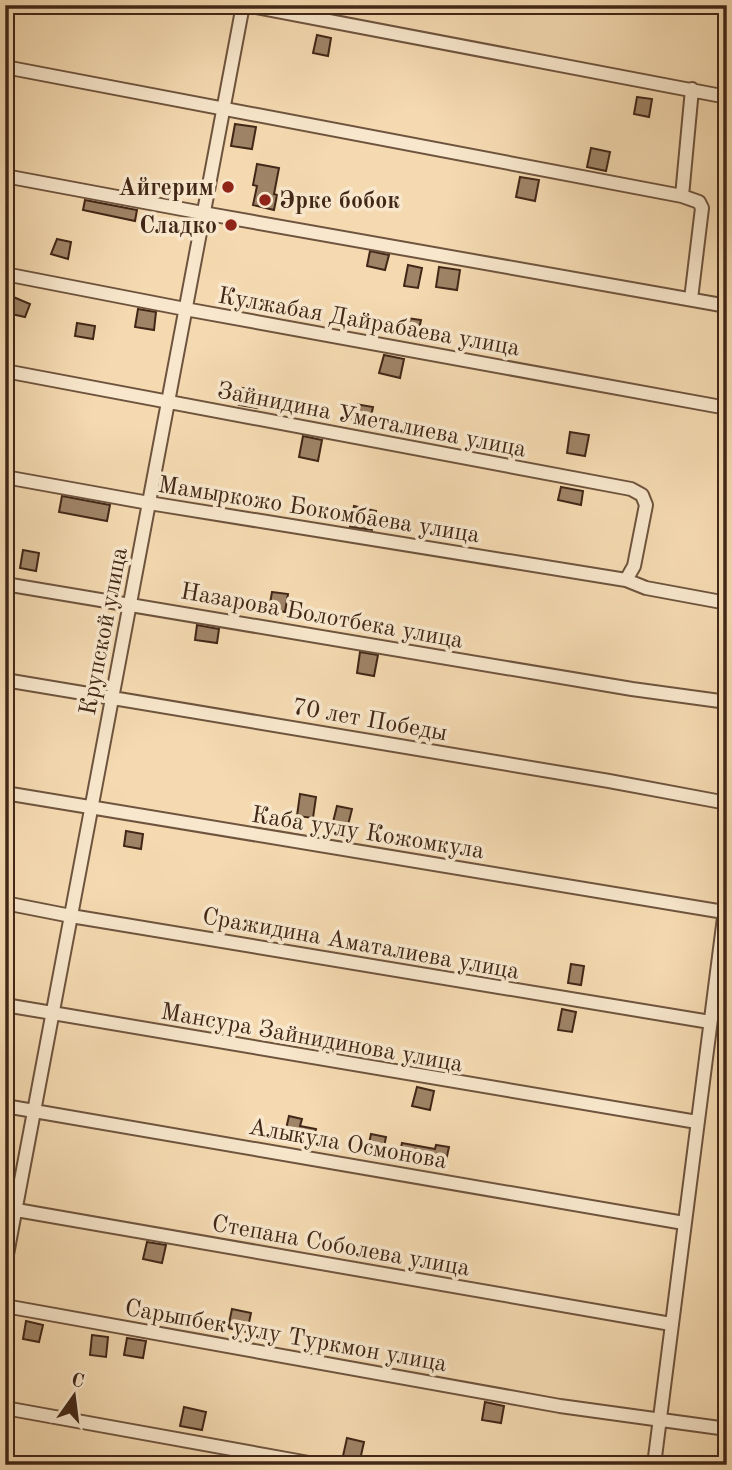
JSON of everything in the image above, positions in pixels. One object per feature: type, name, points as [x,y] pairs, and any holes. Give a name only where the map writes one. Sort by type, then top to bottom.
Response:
[{"type":"street","points":[[244,5],[727,97]]},
{"type":"street","name":"Крупской улица","points":[[5,1265],[10,1209],[34,1111],[244,5]]},
{"type":"street","points":[[5,67],[681,196],[699,202],[702,208],[691,299]]},
{"type":"street","points":[[681,196],[692,89]]},
{"type":"street","points":[[5,176],[727,306]]},
{"type":"street","name":"Кулжабая Дайрабаева улица","points":[[5,274],[727,408]]},
{"type":"street","name":"Зайнидина Уметалиева улица","points":[[5,371],[631,489],[642,495],[646,505],[634,566],[626,580]]},
{"type":"street","name":"Мамыркожо Бокомбаева улица","points":[[5,477],[626,580],[646,588],[727,603]]},
{"type":"street","name":"Назарова Болотбека улица","points":[[5,584],[632,689],[727,702]]},
{"type":"street","name":"70 лет Победы","points":[[5,680],[112,696],[727,803]]},
{"type":"street","name":"Каба уулу Кожомкула","points":[[5,793],[724,912]]},
{"type":"street","points":[[654,1465],[727,894]]},
{"type":"street","name":"Сражидина Аматалиева улица","points":[[5,903],[710,1022]]},
{"type":"street","name":"Мансура Зайнидинова улица","points":[[5,1005],[697,1122]]},
{"type":"street","name":"Алыкула Осмонова","points":[[5,1106],[684,1223]]},
{"type":"street","name":"Степана Соболева улица","points":[[10,1209],[671,1324]]},
{"type":"street","name":"Сарыпбек уулу Туркмон улица","points":[[5,1306],[560,1406],[727,1429]]},
{"type":"street","points":[[5,1408],[320,1465]]},
{"type":"building","points":[[317,35],[331,38],[328,56],[313,53]]},
{"type":"building","points":[[637,97],[652,99],[649,117],[634,114]]},
{"type":"building","points":[[235,124],[256,127],[252,149],[231,146]]},
{"type":"building","points":[[591,148],[610,152],[606,171],[587,167]]},
{"type":"building","points":[[257,164],[279,168],[274,210],[253,205],[257,186],[253,185]]},
{"type":"building","points":[[520,177],[539,180],[535,201],[516,197]]},
{"type":"building","points":[[85,200],[137,210],[135,221],[83,210]]},
{"type":"building","points":[[57,239],[71,242],[68,259],[51,254]]},
{"type":"building","points":[[370,251],[389,255],[385,270],[367,266]]},
{"type":"building","points":[[408,265],[422,268],[418,288],[404,286]]},
{"type":"building","points":[[439,267],[460,270],[457,290],[436,287]]},
{"type":"building","points":[[11,296],[30,304],[25,317],[7,313]]},
{"type":"building","points":[[138,309],[156,312],[154,330],[135,327]]},
{"type":"building","points":[[407,318],[421,320],[417,338],[404,336]]},
{"type":"building","points":[[77,323],[95,326],[93,339],[75,336]]},
{"type":"building","points":[[384,355],[404,359],[400,378],[379,373]]},
{"type":"building","points":[[242,388],[261,392],[257,408],[239,405]]},
{"type":"building","points":[[355,404],[373,407],[369,426],[351,423]]},
{"type":"building","points":[[570,432],[589,435],[585,456],[567,453]]},
{"type":"building","points":[[303,436],[322,440],[318,461],[299,457]]},
{"type":"building","points":[[561,487],[583,491],[581,505],[558,500]]},
{"type":"building","points":[[62,496],[110,505],[107,521],[59,512]]},
{"type":"building","points":[[354,506],[376,511],[372,530],[350,527]]},
{"type":"building","points":[[23,550],[39,553],[36,571],[20,568]]},
{"type":"building","points":[[272,592],[288,594],[285,612],[269,609]]},
{"type":"building","points":[[197,625],[219,629],[217,643],[195,640]]},
{"type":"building","points":[[360,652],[378,655],[374,676],[357,673]]},
{"type":"building","points":[[300,794],[316,797],[313,818],[297,816]]},
{"type":"building","points":[[337,806],[352,809],[348,825],[333,822]]},
{"type":"building","points":[[126,831],[143,834],[141,849],[124,846]]},
{"type":"building","points":[[571,964],[584,966],[581,985],[568,983]]},
{"type":"building","points":[[562,1009],[576,1012],[572,1032],[558,1030]]},
{"type":"building","points":[[417,1087],[434,1091],[430,1110],[412,1106]]},
{"type":"building","points":[[289,1116],[302,1119],[300,1126],[316,1129],[313,1141],[285,1133]]},
{"type":"building","points":[[371,1134],[386,1137],[382,1156],[367,1153]]},
{"type":"building","points":[[402,1143],[435,1149],[436,1145],[449,1147],[445,1165],[399,1156]]},
{"type":"building","points":[[147,1242],[166,1245],[162,1263],[143,1259]]},
{"type":"building","points":[[232,1309],[251,1313],[247,1332],[228,1328]]},
{"type":"building","points":[[26,1321],[43,1325],[39,1342],[23,1339]]},
{"type":"building","points":[[92,1335],[108,1337],[106,1357],[90,1355]]},
{"type":"building","points":[[127,1338],[146,1341],[143,1358],[124,1355]]},
{"type":"building","points":[[485,1402],[504,1406],[501,1423],[482,1420]]},
{"type":"building","points":[[184,1407],[206,1412],[202,1430],[180,1426]]},
{"type":"building","points":[[347,1438],[364,1442],[360,1460],[343,1456]]},
{"type":"place","name":"Айгерим","points":[[228,187]]},
{"type":"place","name":"Эрке бобок","points":[[265,200]]},
{"type":"place","name":"Сладко","points":[[231,225]]}]
